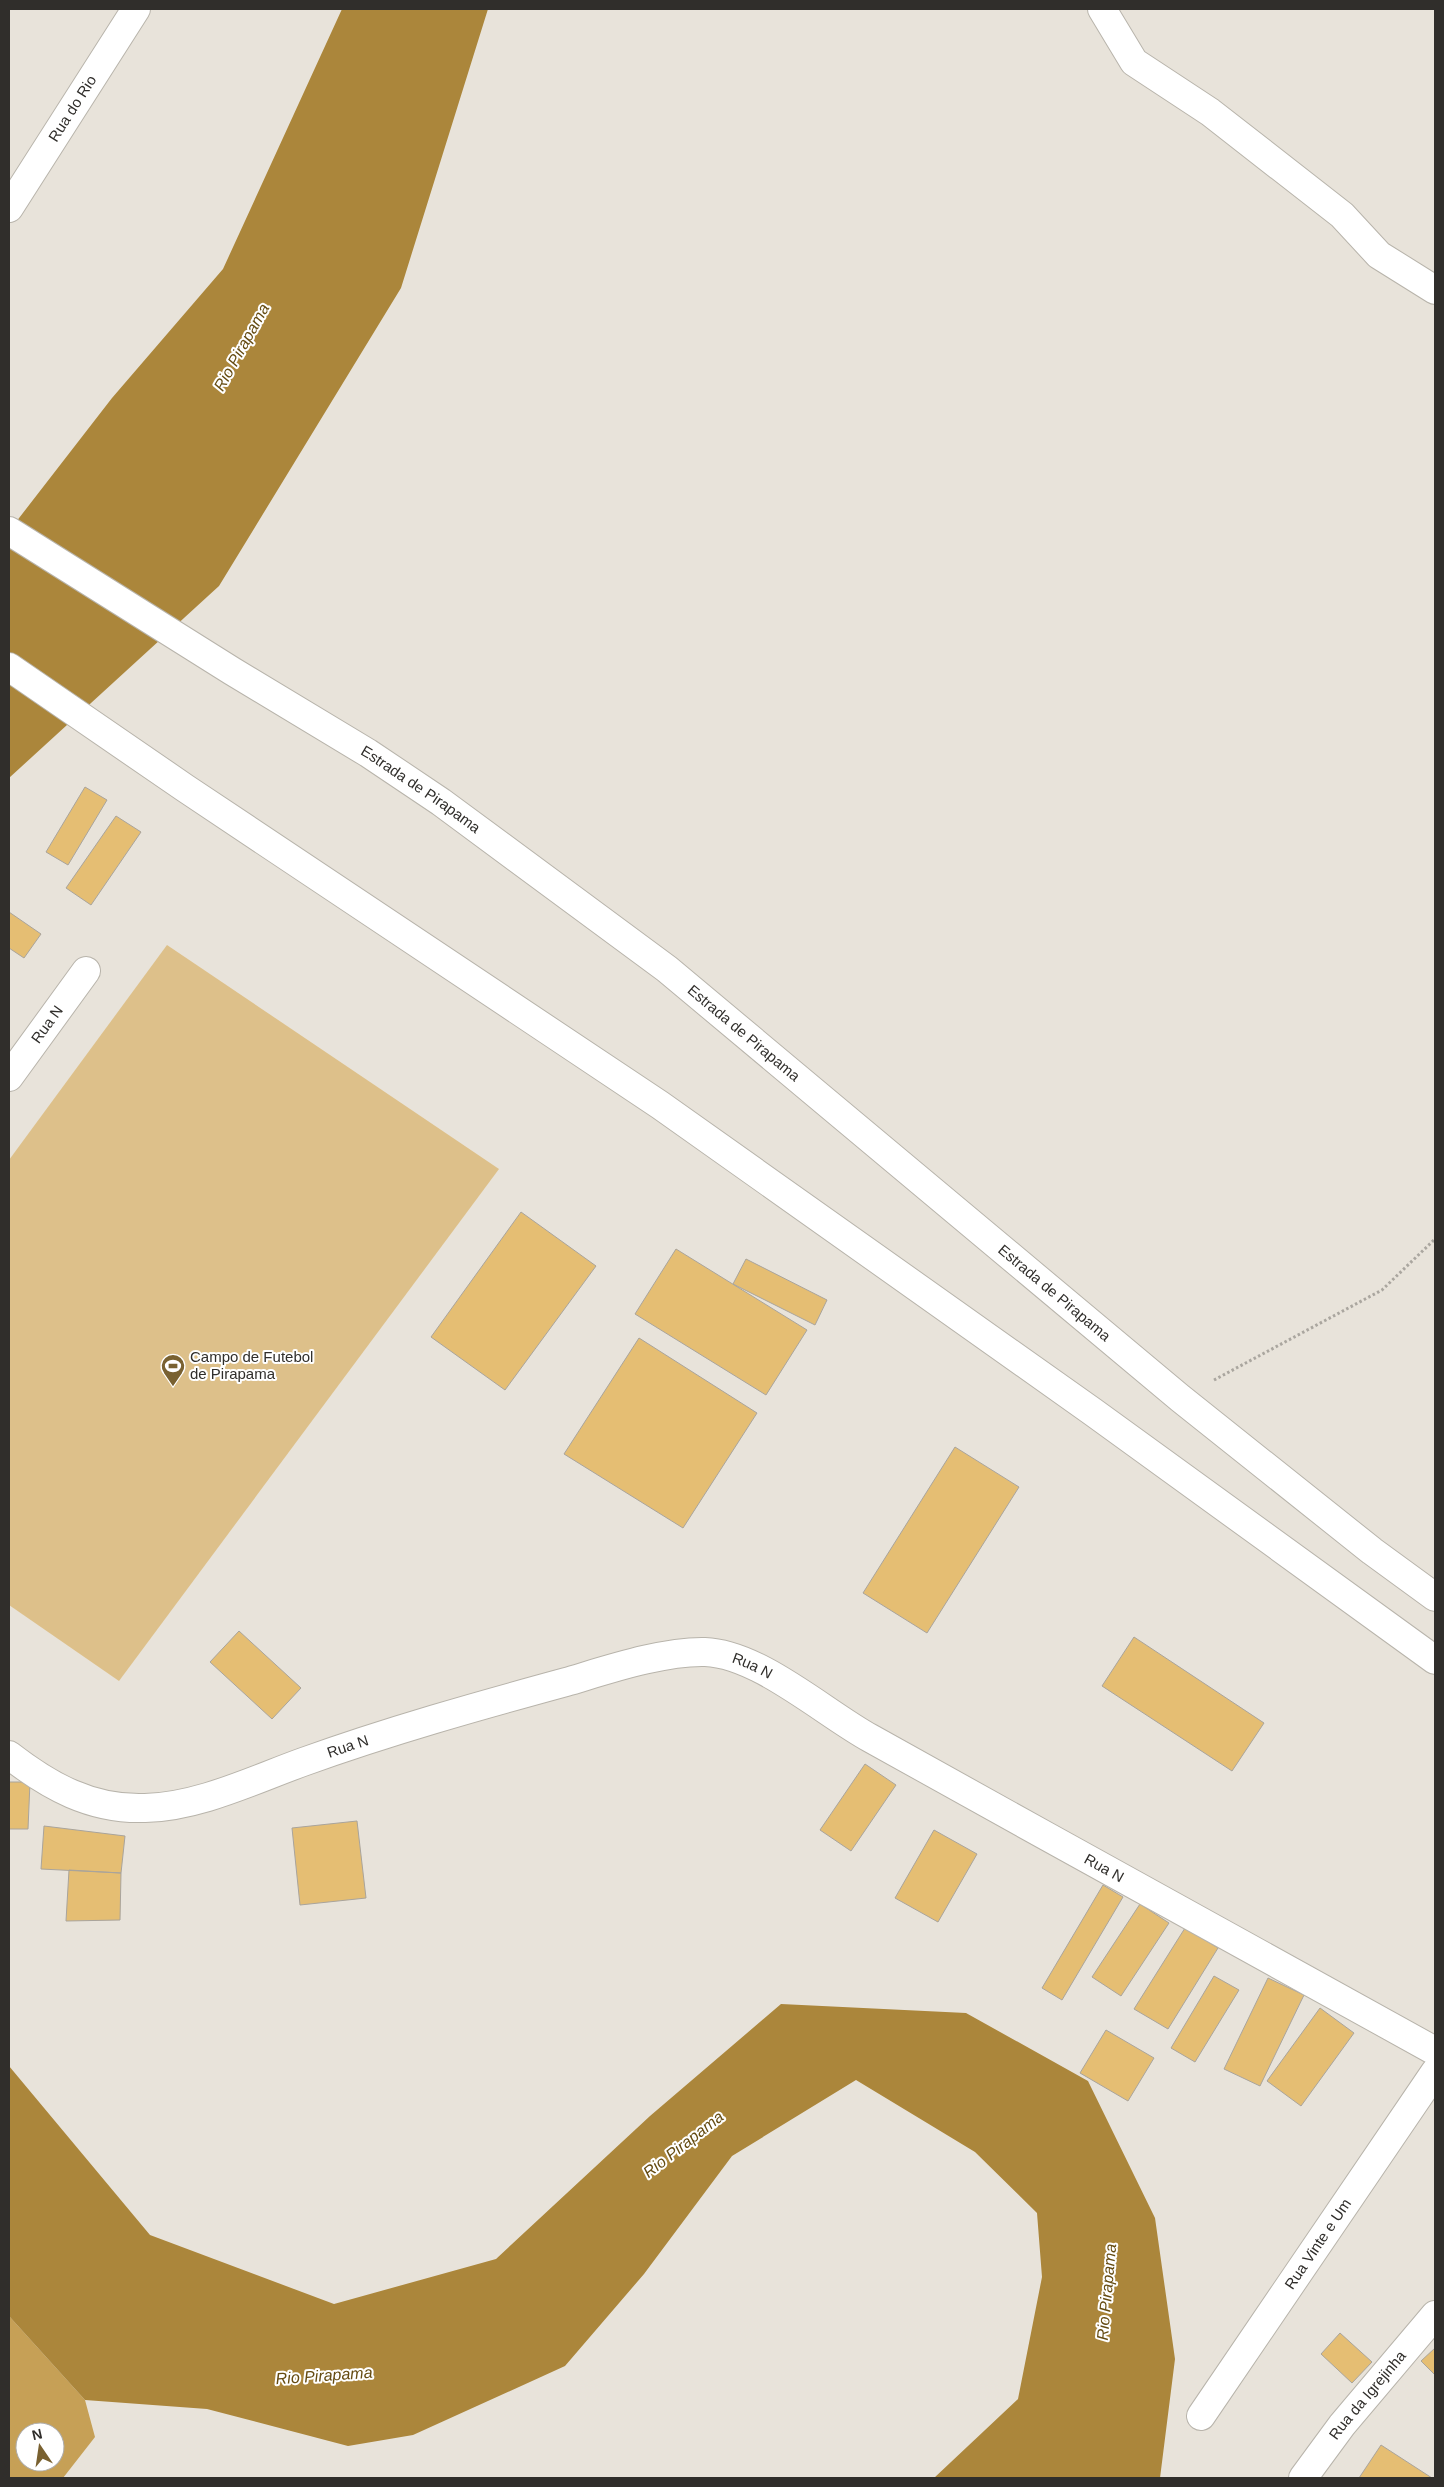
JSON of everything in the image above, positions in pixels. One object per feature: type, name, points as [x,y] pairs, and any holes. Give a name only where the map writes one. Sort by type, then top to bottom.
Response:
[{"type":"street","name":"Rua do Rio","points":[[9,208],[136,9]]},
{"type":"street","points":[[1102,9],[1134,62],[1210,112],[1342,216],[1378,254],[1435,290]]},
{"type":"street","name":"Estrada de Pirapama","points":[[9,531],[232,671],[368,753],[441,802],[667,969],[1180,1398],[1372,1551],[1435,1597]]},
{"type":"street","points":[[9,667],[185,788],[660,1105],[1085,1406],[1435,1660]]},
{"type":"street","name":"Rua N","points":[[9,1077],[86,971]]},
{"type":"street","name":"Rua N","points":[[9,1755],[47,1783],[72,1796],[106,1804],[143,1809],[176,1804],[221,1791],[346,1746],[611,1669],[666,1656],[704,1652],[737,1657],[872,1740],[1435,2051]]},
{"type":"street","name":"Rua Vinte e Um","points":[[1201,2416],[1435,2072]]},
{"type":"street","name":"Rua da Igrejinha","points":[[1303,2478],[1342,2425],[1435,2315]]},
{"type":"path","points":[[1180,1398],[1382,1290],[1435,1238]]},
{"type":"shaded area","name":"Campo de Futebol de Pirapama","points":[[167,945],[499,1169],[119,1681],[9,1605],[9,1160]]},
{"type":"shaded area","points":[[9,2316],[85,2400],[95,2437],[63,2478],[9,2478]]},
{"type":"water","name":"Rio Pirapama","points":[[342,9],[488,9],[401,288],[219,586],[9,778],[9,531],[112,398],[223,269]]},
{"type":"water","name":"Rio Pirapama","points":[[781,2004],[966,2013],[1088,2081],[1155,2218],[1175,2359],[1160,2478],[934,2478],[1018,2399],[1042,2277],[1037,2213],[975,2152],[856,2080],[732,2156],[644,2274],[565,2366],[413,2435],[348,2446],[207,2409],[85,2400],[9,2316],[9,2066],[150,2235],[334,2304],[496,2259],[650,2116]]},
{"type":"building","points":[[85,787],[107,800],[68,865],[46,852]]},
{"type":"building","points":[[116,816],[141,832],[91,905],[66,888]]},
{"type":"building","points":[[9,912],[41,934],[24,958],[9,948]]},
{"type":"building","points":[[521,1212],[596,1266],[505,1390],[431,1337]]},
{"type":"building","points":[[676,1249],[807,1330],[766,1395],[635,1314]]},
{"type":"building","points":[[746,1259],[827,1300],[815,1325],[733,1284]]},
{"type":"building","points":[[639,1338],[757,1413],[683,1528],[564,1454]]},
{"type":"building","points":[[955,1447],[1019,1487],[927,1633],[863,1593]]},
{"type":"building","points":[[239,1631],[301,1688],[272,1719],[210,1662]]},
{"type":"building","points":[[1134,1637],[1264,1723],[1232,1771],[1102,1686]]},
{"type":"building","points":[[865,1764],[896,1785],[851,1851],[820,1830]]},
{"type":"building","points":[[9,1782],[30,1782],[28,1829],[9,1829]]},
{"type":"building","points":[[357,1821],[366,1898],[300,1905],[292,1828]]},
{"type":"building","points":[[44,1826],[125,1836],[121,1873],[41,1869]]},
{"type":"building","points":[[934,1830],[977,1854],[938,1922],[895,1898]]},
{"type":"building","points":[[69,1870],[121,1873],[120,1920],[66,1921]]},
{"type":"building","points":[[1103,1885],[1123,1897],[1062,2000],[1042,1988]]},
{"type":"building","points":[[1140,1904],[1169,1923],[1121,1996],[1092,1977]]},
{"type":"building","points":[[1185,1928],[1218,1948],[1168,2029],[1134,2009]]},
{"type":"building","points":[[1214,1976],[1239,1990],[1195,2062],[1171,2048]]},
{"type":"building","points":[[1268,1978],[1304,1995],[1260,2086],[1224,2069]]},
{"type":"building","points":[[1320,2008],[1354,2033],[1301,2106],[1267,2081]]},
{"type":"building","points":[[1106,2030],[1154,2058],[1128,2101],[1080,2073]]},
{"type":"building","points":[[1340,2333],[1372,2362],[1352,2383],[1321,2354]]},
{"type":"building","points":[[1435,2348],[1435,2375],[1421,2361]]},
{"type":"building","points":[[1381,2445],[1432,2478],[1359,2478]]},
{"type":"place","name":"Campo de Futebol de Pirapama","points":[[173,1387]]}]
